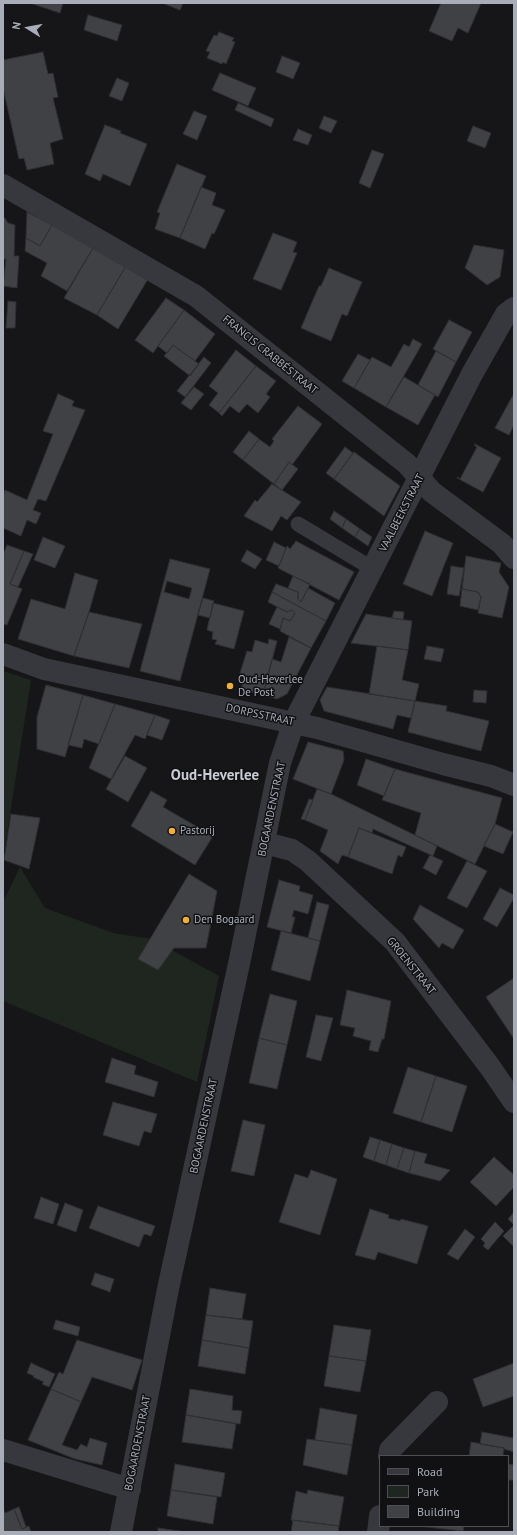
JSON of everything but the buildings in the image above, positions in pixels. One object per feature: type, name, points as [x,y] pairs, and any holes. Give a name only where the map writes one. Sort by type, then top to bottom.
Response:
[{"type":"street","name":"FRANCIS CRABBÉSTRAAT","points":[[3,185],[196,296],[406,464],[426,485],[502,544],[514,558]]},
{"type":"street","name":"VAALBEEKSTRAAT","points":[[294,722],[373,569],[426,485],[472,374],[506,314],[514,308]]},
{"type":"street","name":"DORPSSTRAAT","points":[[3,654],[44,668],[294,722],[491,776],[514,785]]},
{"type":"street","name":"BOGAARDENSTRAAT","points":[[121,1532],[170,1281],[265,843],[280,763],[294,722]]},
{"type":"street","name":"GROENSTRAAT","points":[[265,843],[292,850],[308,861],[394,942],[490,1067],[514,1102]]},
{"type":"street","points":[[389,1455],[390,1450],[437,1402]]},
{"type":"street","points":[[3,1450],[130,1488]]},
{"type":"lane","points":[[298,524],[373,569]]},
{"type":"green space","points":[[3,671],[31,680],[3,859]]},
{"type":"green space","points":[[20,867],[45,908],[113,933],[152,939],[219,976],[197,1082],[3,1001],[3,902]]},
{"type":"place","name":"Oud-Heverlee De Post","points":[[230,686]]},
{"type":"place","name":"Pastorij","points":[[172,831]]},
{"type":"place","name":"Den Bogaard","points":[[186,920]]},
{"type":"district","name":"Oud-Heverlee","points":[[215,776]]}]
